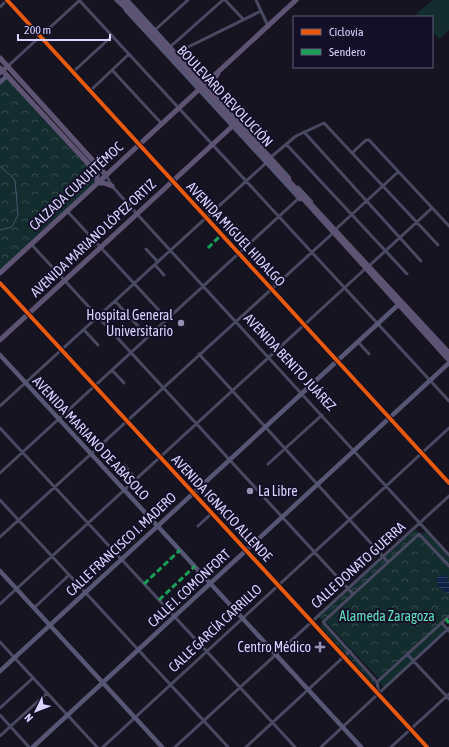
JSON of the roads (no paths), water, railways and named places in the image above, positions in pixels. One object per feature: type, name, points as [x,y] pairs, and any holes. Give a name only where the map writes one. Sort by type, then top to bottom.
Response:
[{"type":"main road","name":"BOULEVARD REVOLUCIÓN","points":[[117,0],[130,10],[367,267]]},
{"type":"main road","name":"BOULEVARD REVOLUCIÓN","points":[[124,0],[130,10]]},
{"type":"main road","name":"CALZADA CUAUHTÉMOC","points":[[0,273],[198,89],[218,73],[256,35],[296,0]]},
{"type":"main road","name":"AVENIDA BENITO JUÁREZ","points":[[0,58],[106,175]]},
{"type":"main road","points":[[1,71],[95,172],[98,183],[104,183],[112,186]]},
{"type":"main road","points":[[214,95],[213,82],[218,73]]},
{"type":"main road","points":[[52,125],[57,121]]},
{"type":"main road","name":"AVENIDA MARIANO LÓPEZ ORTIZ","points":[[0,340],[238,121]]},
{"type":"main road","points":[[367,267],[398,305],[449,362]]},
{"type":"main road","points":[[367,267],[446,348],[449,353]]},
{"type":"street","points":[[0,7],[7,0]]},
{"type":"street","name":"AVENIDA MIGUEL HIDALGO","points":[[7,0],[449,483]]},
{"type":"street","points":[[1,71],[80,0],[449,401]]},
{"type":"street","points":[[0,473],[279,217],[299,194],[266,163],[232,127],[117,0]]},
{"type":"street","name":"BOULEVARD REVOLUCIÓN","points":[[127,0],[271,157],[314,209]]},
{"type":"street","points":[[155,30],[188,0]]},
{"type":"street","points":[[170,47],[224,0],[243,20]]},
{"type":"street","points":[[256,0],[268,26]]},
{"type":"street","points":[[176,53],[261,11]]},
{"type":"street","points":[[74,72],[112,36]]},
{"type":"street","points":[[90,91],[129,54]]},
{"type":"street","points":[[180,70],[184,69],[186,64]]},
{"type":"street","points":[[112,70],[162,124]]},
{"type":"street","points":[[0,82],[7,76]]},
{"type":"street","points":[[271,157],[286,144],[304,132],[324,123],[438,245]]},
{"type":"street","points":[[304,132],[421,260]]},
{"type":"street","points":[[352,153],[368,140],[449,226]]},
{"type":"street","points":[[286,144],[407,274]]},
{"type":"street","points":[[0,406],[266,163]]},
{"type":"street","points":[[0,537],[398,172]]},
{"type":"street","name":"AVENIDA BENITO JUÁREZ","points":[[106,175],[112,186],[137,214],[302,392],[449,555]]},
{"type":"street","points":[[0,604],[432,208]]},
{"type":"street","points":[[67,211],[167,320]]},
{"type":"street","points":[[31,244],[353,594]]},
{"type":"street","points":[[146,249],[164,275]]},
{"type":"street","name":"AVENIDA IGNACIO ALLENDE","points":[[0,283],[427,747]]},
{"type":"street","points":[[115,301],[148,337]]},
{"type":"street","name":"CALLE FRANCISCO I. MADERO","points":[[0,671],[398,305]]},
{"type":"street","points":[[84,330],[98,345]]},
{"type":"street","points":[[358,341],[369,354]]},
{"type":"street","points":[[199,354],[388,562]]},
{"type":"street","name":"AVENIDA MARIANO DE ABASOLO","points":[[0,355],[361,747]]},
{"type":"street","name":"CALLE I. COMONFORT","points":[[33,747],[449,362]]},
{"type":"street","points":[[112,370],[124,383]]},
{"type":"street","points":[[268,464],[322,415]]},
{"type":"street","points":[[0,428],[295,747]]},
{"type":"street","name":"CALLE GARCÍA CARRILLO","points":[[103,747],[449,428]]},
{"type":"street","points":[[124,465],[136,479]]},
{"type":"street","name":"CALLE DONATO GUERRA","points":[[175,747],[449,496]]},
{"type":"street","points":[[0,500],[228,747]]},
{"type":"street","points":[[198,526],[212,513]]},
{"type":"street","points":[[419,534],[420,523]]},
{"type":"street","name":"CALLE DONATO GUERRA","points":[[377,682],[323,622],[419,534],[447,562],[449,566]]},
{"type":"street","points":[[0,571],[162,747]]},
{"type":"street","points":[[34,608],[69,575]]},
{"type":"street","points":[[379,694],[377,682],[449,616]]},
{"type":"street","points":[[312,622],[323,622]]},
{"type":"street","points":[[321,747],[449,629],[442,622]]},
{"type":"street","points":[[0,642],[96,747]]},
{"type":"street","points":[[246,747],[350,651]]},
{"type":"street","points":[[392,747],[448,697],[407,654]]},
{"type":"street","points":[[0,708],[33,678]]},
{"type":"street","points":[[0,736],[47,693]]},
{"type":"street","points":[[0,715],[29,747]]},
{"type":"water","points":[[441,575],[444,575],[449,579],[447,580],[449,582],[449,594],[437,585],[436,579]]},
{"type":"tram line","points":[[0,166],[15,180],[18,215],[12,227],[0,230]]},
{"type":"place","name":"Hospital General Universitario","points":[[181,323]]},
{"type":"place","name":"La Libre","points":[[250,491]]},
{"type":"place","name":"Centro Médico","points":[[320,647]]},
{"type":"park label","name":"Alameda Zaragoza","points":[[387,616]]}]
